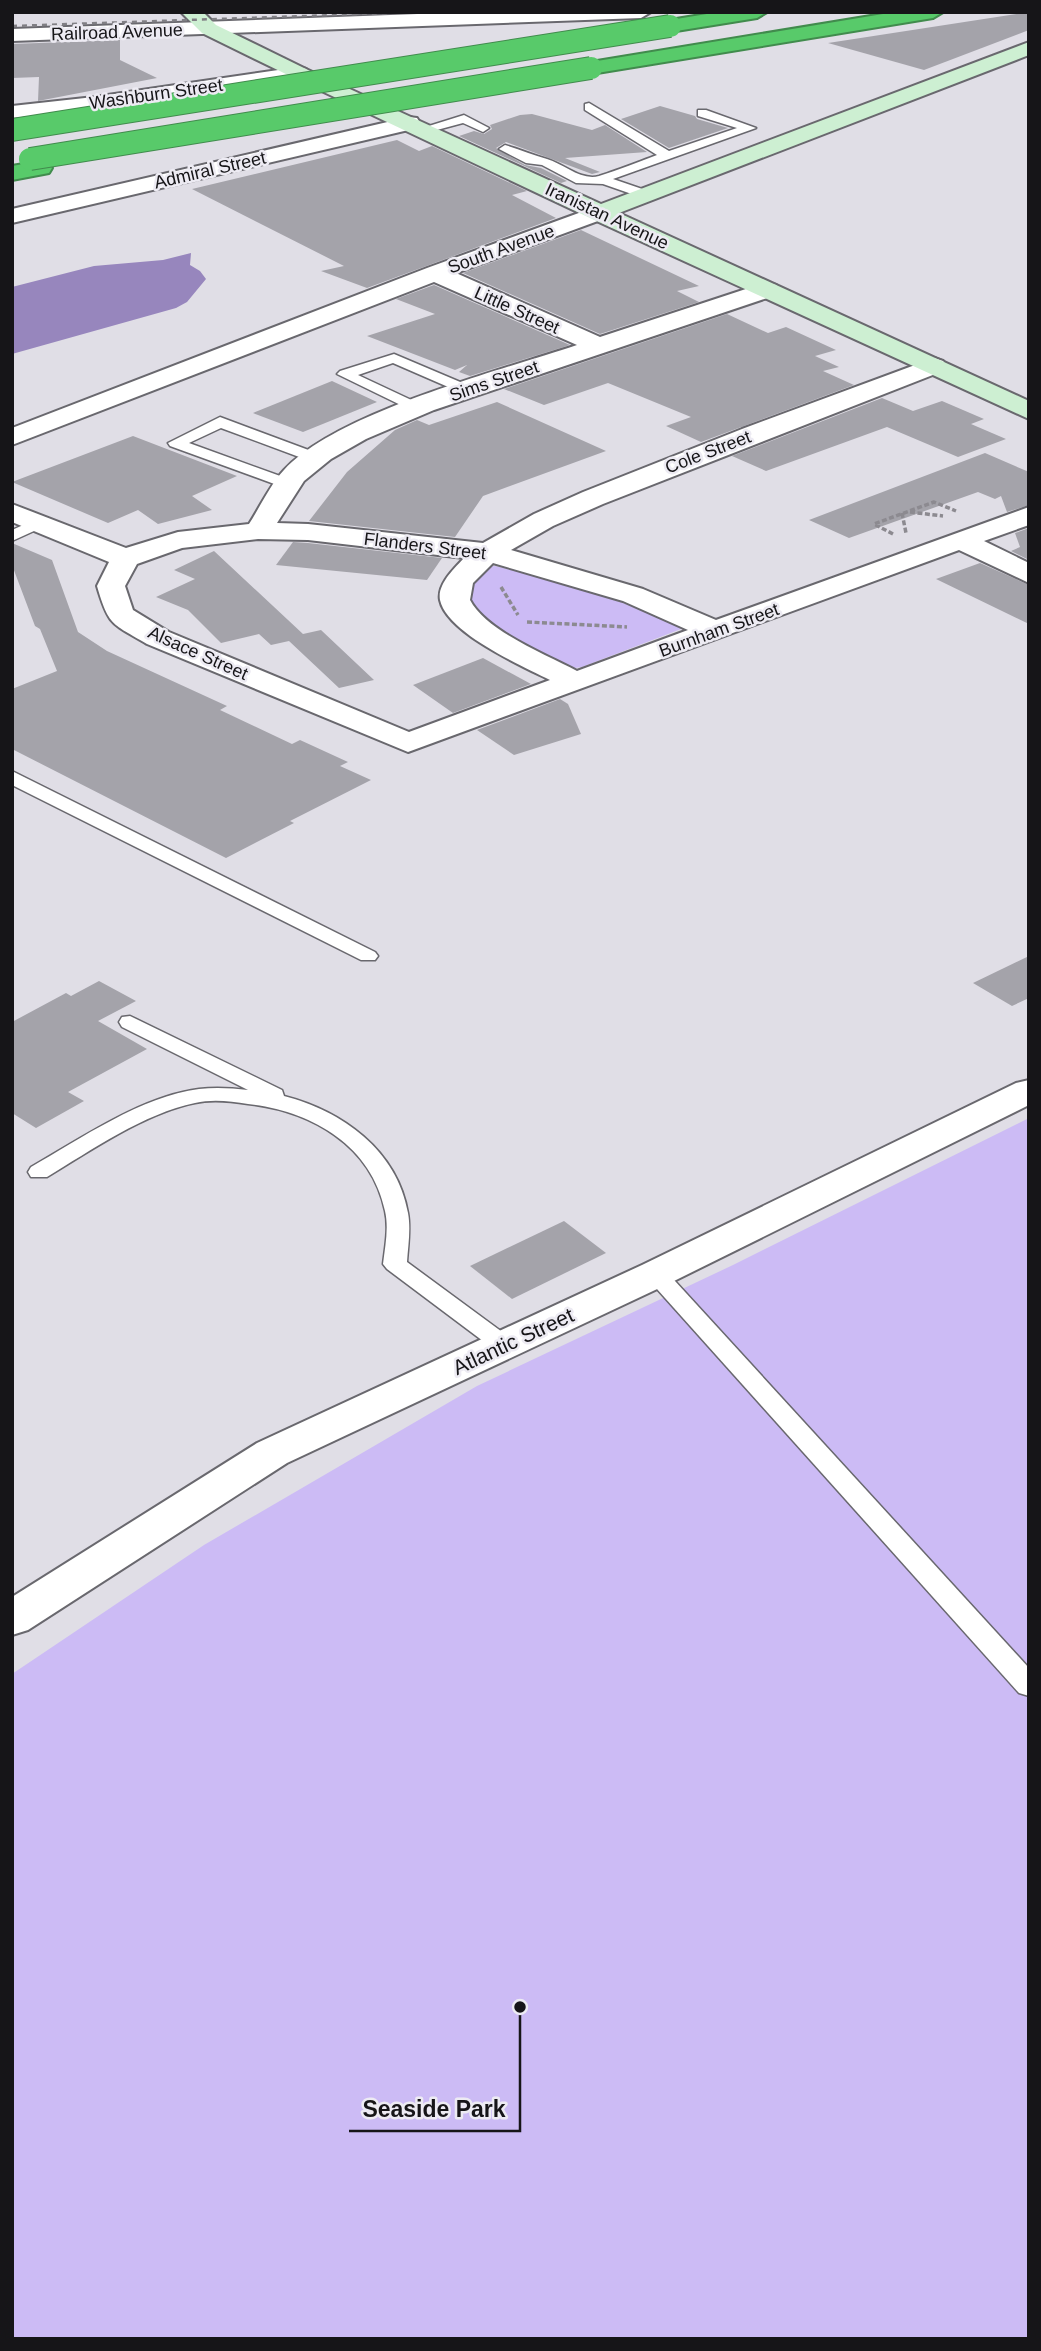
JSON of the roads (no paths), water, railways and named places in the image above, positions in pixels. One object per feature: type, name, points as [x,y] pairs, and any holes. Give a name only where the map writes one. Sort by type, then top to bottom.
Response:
[{"type":"highway","points":[[12,130],[757,12]]},
{"type":"highway","points":[[12,161],[933,12]]},
{"type":"highway","points":[[12,118],[267,80],[670,26]]},
{"type":"highway","points":[[12,173],[592,68]]},
{"type":"street","name":"Iranistan Avenue","points":[[191,12],[209,29],[299,73],[1029,411]]},
{"type":"street","name":"Railroad Avenue","points":[[12,35],[641,12]]},
{"type":"street","name":"South Avenue","points":[[12,437],[1029,48]]},
{"type":"street","name":"Washburn Street","points":[[12,112],[94,103],[299,73]]},
{"type":"street","name":"Admiral Street","points":[[12,216],[416,127]]},
{"type":"street","name":"Little Street","points":[[435,273],[599,346]]},
{"type":"street","name":"Sims Street","points":[[258,531],[288,484],[316,458],[357,433],[467,390],[767,290]]},
{"type":"street","name":"Cole Street","points":[[576,682],[487,634],[467,619],[455,601],[456,585],[488,552],[545,519],[589,500],[690,458],[934,366]]},
{"type":"street","points":[[12,512],[125,558]]},
{"type":"street","name":"Burnham Street","points":[[408,743],[1029,515]]},
{"type":"street","name":"Flanders Street","points":[[125,558],[177,540],[258,531],[308,532],[488,552],[633,595],[716,631]]},
{"type":"street","points":[[960,540],[1029,574]]},
{"type":"street","name":"Alsace Street","points":[[125,558],[111,586],[120,615],[158,638],[408,743]]},
{"type":"street","name":"Atlantic Street","points":[[12,1619],[272,1453],[656,1274],[1029,1091]]},
{"type":"lane","points":[[589,107],[666,155]]},
{"type":"lane","points":[[560,195],[666,155],[750,128],[702,113]]},
{"type":"lane","points":[[416,127],[464,119],[476,125],[464,130],[489,141]]},
{"type":"lane","points":[[505,149],[531,160],[581,166]]},
{"type":"lane","points":[[532,150],[545,157],[549,164],[581,180],[605,178],[646,195]]},
{"type":"lane","points":[[513,173],[549,164]]},
{"type":"lane","points":[[417,408],[345,374],[394,358],[467,390]]},
{"type":"lane","points":[[288,484],[176,443],[220,422],[316,458]]},
{"type":"lane","points":[[12,536],[39,523]]},
{"type":"lane","points":[[12,777],[368,956]]},
{"type":"lane","points":[[130,1022],[287,1102],[333,1120],[362,1144],[380,1172],[396,1207],[396,1264],[504,1345]]},
{"type":"lane","points":[[39,1172],[106,1133],[184,1098],[225,1094],[287,1102]]},
{"type":"lane","points":[[656,1274],[1029,1686]]},
{"type":"railway","points":[[12,26],[421,12]]},
{"type":"place","name":"Seaside Park","points":[[520,2007]]}]
